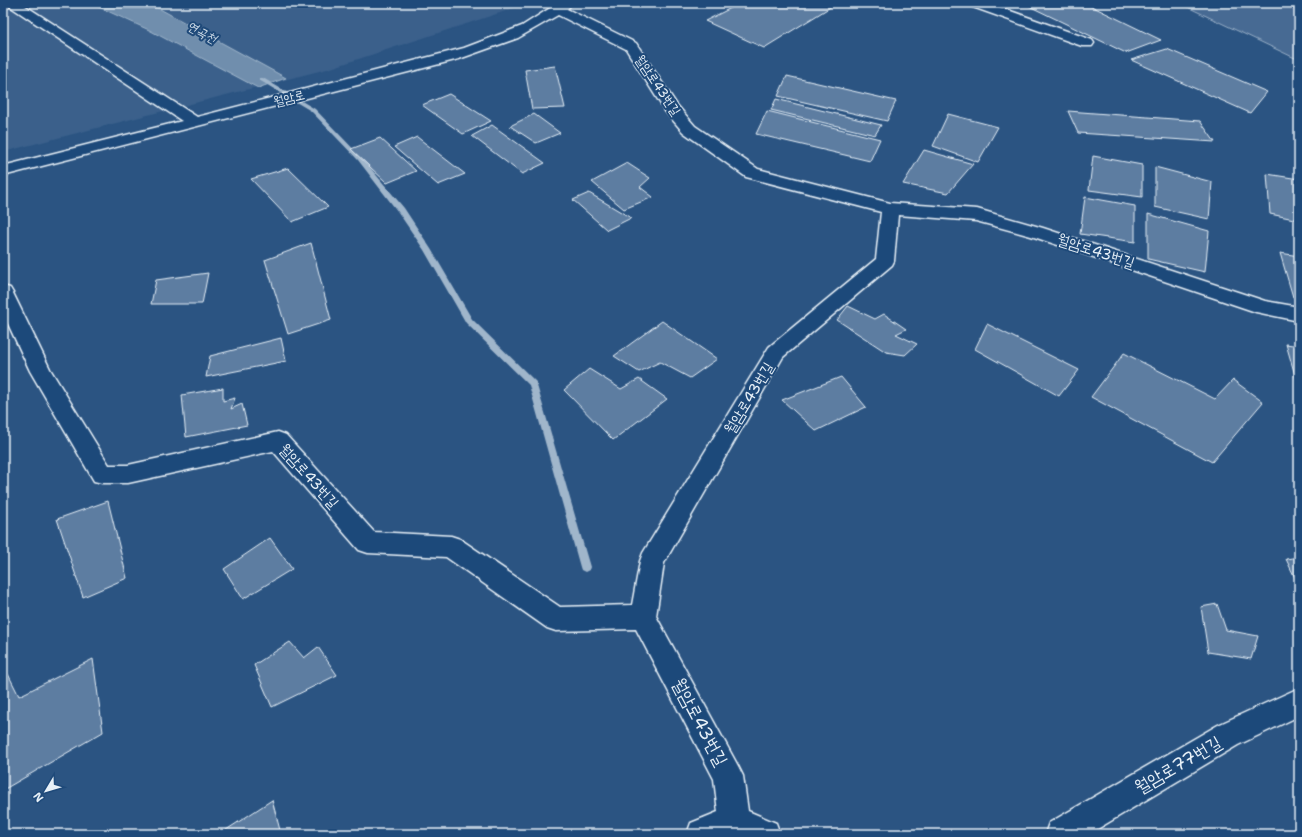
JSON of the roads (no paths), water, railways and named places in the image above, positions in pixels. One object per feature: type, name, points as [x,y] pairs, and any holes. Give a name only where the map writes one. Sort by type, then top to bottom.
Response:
[{"type":"street","points":[[12,3],[195,122]]},
{"type":"street","points":[[975,3],[1087,43]]},
{"type":"street","name":"월암로","points":[[3,171],[335,87],[490,45],[514,35],[562,7]]},
{"type":"street","name":"월암로43번길","points":[[562,7],[631,46],[671,108],[689,129],[752,173],[890,209],[977,215],[1037,232],[1263,307],[1299,314]]},
{"type":"street","name":"월암로43번길","points":[[732,827],[728,776],[643,617],[652,561],[776,352],[885,261],[890,209]]},
{"type":"street","name":"월암로43번길","points":[[3,293],[41,371],[102,474],[128,474],[278,441],[368,542],[451,547],[556,619],[643,617]]},
{"type":"street","name":"월암로77번길","points":[[1060,834],[1228,735],[1299,702]]},
{"type":"street","points":[[702,834],[732,827],[765,834]]},
{"type":"waterway","points":[[261,79],[313,110],[360,159],[401,210],[427,249],[469,321],[533,384],[585,567]]},
{"type":"water label","name":"연곡천","points":[[202,32]]}]
